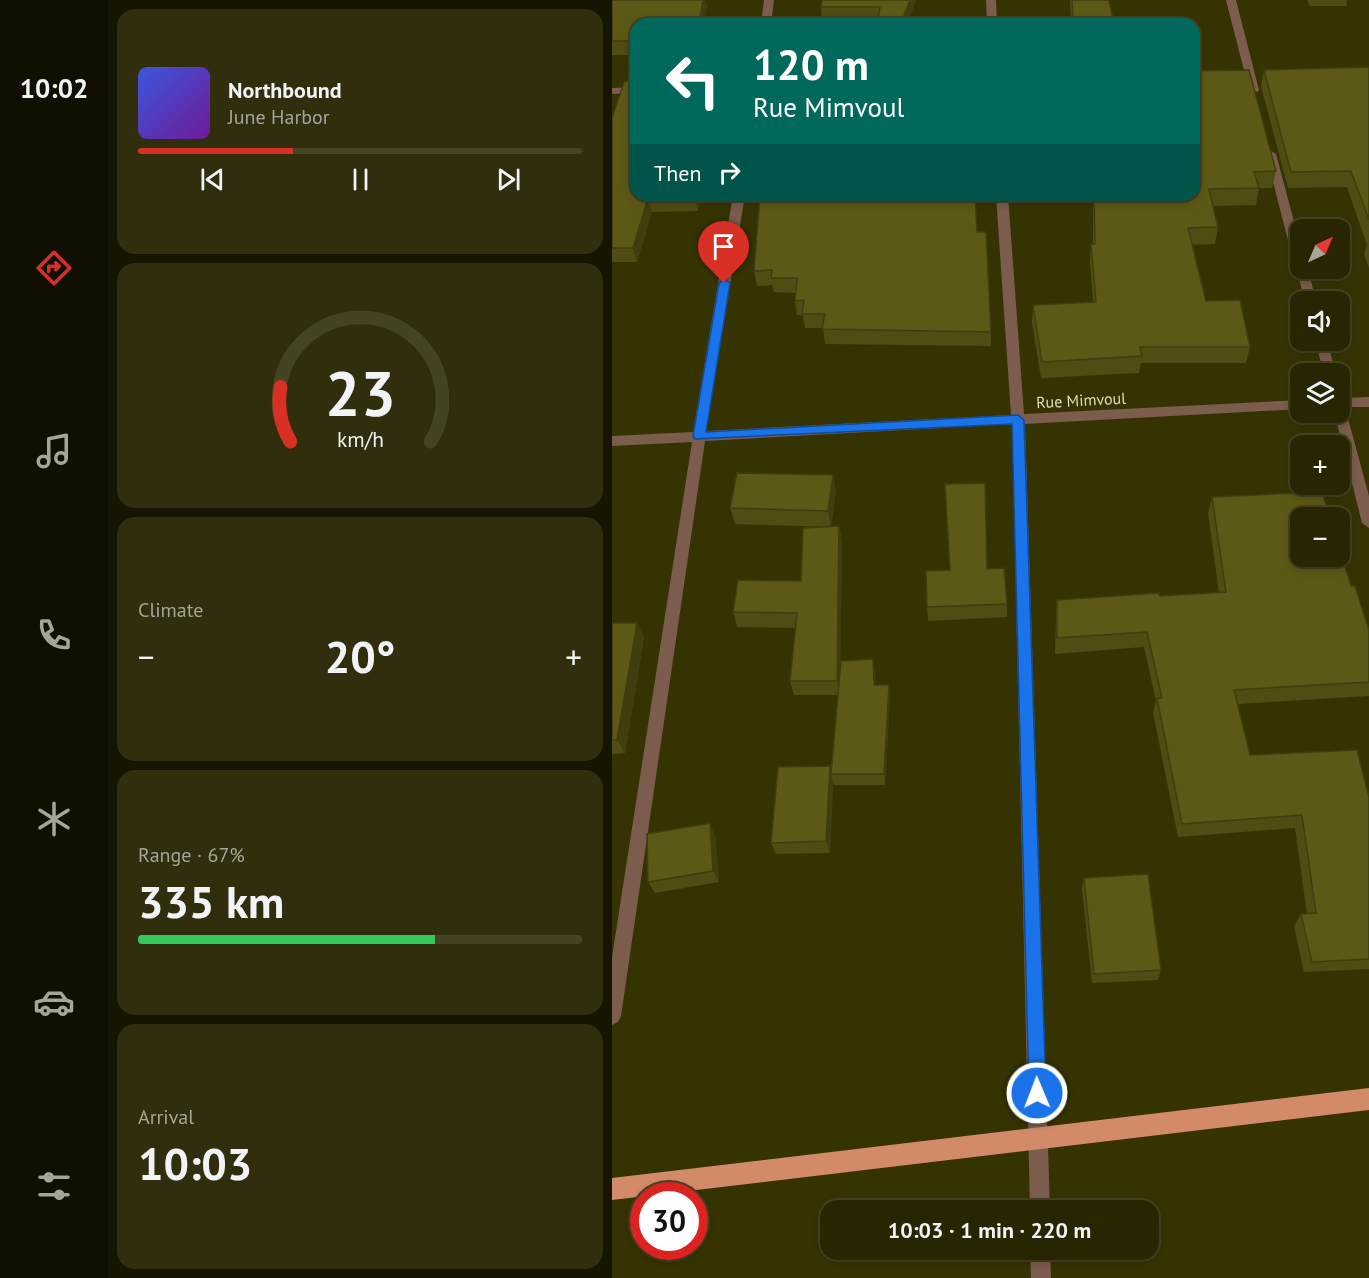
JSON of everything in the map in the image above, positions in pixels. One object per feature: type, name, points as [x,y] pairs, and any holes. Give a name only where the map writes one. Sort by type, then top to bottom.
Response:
[{"type":"highway","points":[[612,1189],[1369,1099]]},
{"type":"street","points":[[767,18],[769,0]]},
{"type":"street","points":[[991,0],[992,18]]},
{"type":"street","points":[[1231,0],[1244,71],[1258,105]]},
{"type":"street","points":[[1244,71],[1261,70]]},
{"type":"street","points":[[612,91],[630,90]]},
{"type":"street","points":[[1267,139],[1290,226]]},
{"type":"street","points":[[612,1016],[699,436],[738,201]]},
{"type":"street","points":[[1002,201],[1018,420],[1040,1200]]},
{"type":"street","points":[[1350,402],[1369,402]]},
{"type":"street","name":"Rue Mimvoul","points":[[612,441],[1290,405]]},
{"type":"street","points":[[1343,423],[1369,523]]},
{"type":"street","points":[[1040,1260],[1041,1278]]},
{"type":"building","points":[[612,0],[703,0],[700,18],[630,18],[630,41],[612,41]]},
{"type":"building","points":[[822,0],[910,0],[903,18],[878,18],[880,7],[821,7]]},
{"type":"building","points":[[1072,0],[1109,0],[1113,18],[1073,18]]},
{"type":"building","points":[[1369,67],[1369,220],[1351,171],[1291,172],[1264,70]]},
{"type":"building","points":[[1249,70],[1276,171],[1254,172],[1259,188],[1209,189],[1218,227],[1188,228],[1206,301],[1240,300],[1250,347],[1140,347],[1142,356],[1042,362],[1033,305],[1096,302],[1091,244],[1095,244],[1094,201],[1200,201],[1200,71]]},
{"type":"building","points":[[630,80],[630,201],[647,201],[633,248],[612,248],[612,118],[624,82]]},
{"type":"building","points":[[760,201],[975,201],[977,232],[986,232],[991,332],[822,329],[825,314],[802,314],[804,300],[795,301],[797,278],[771,278],[772,270],[754,271]]},
{"type":"building","points":[[737,473],[833,475],[828,511],[730,508]]},
{"type":"building","points":[[985,483],[987,569],[1004,568],[1007,604],[927,607],[926,571],[950,570],[945,484]]},
{"type":"building","points":[[1290,493],[1323,495],[1327,507],[1290,507],[1290,567],[1345,567],[1351,586],[1355,586],[1369,630],[1369,682],[1234,690],[1250,755],[1357,750],[1369,797],[1369,959],[1312,962],[1301,914],[1316,913],[1302,815],[1182,824],[1157,698],[1162,698],[1147,632],[1057,638],[1057,600],[1159,593],[1160,596],[1226,592],[1212,497]]},
{"type":"building","points":[[839,526],[837,681],[790,681],[797,613],[733,612],[738,580],[801,581],[803,528]]},
{"type":"building","points":[[612,623],[637,623],[617,740],[612,740]]},
{"type":"building","points":[[873,659],[874,685],[889,685],[884,774],[831,774],[841,661]]},
{"type":"building","points":[[830,766],[826,841],[771,843],[778,767]]},
{"type":"building","points":[[710,823],[713,871],[648,882],[647,834]]},
{"type":"building","points":[[1148,874],[1161,970],[1094,974],[1084,878]]},
{"type":"route","points":[[724,283],[699,436],[1018,420],[1037,1093]]}]
